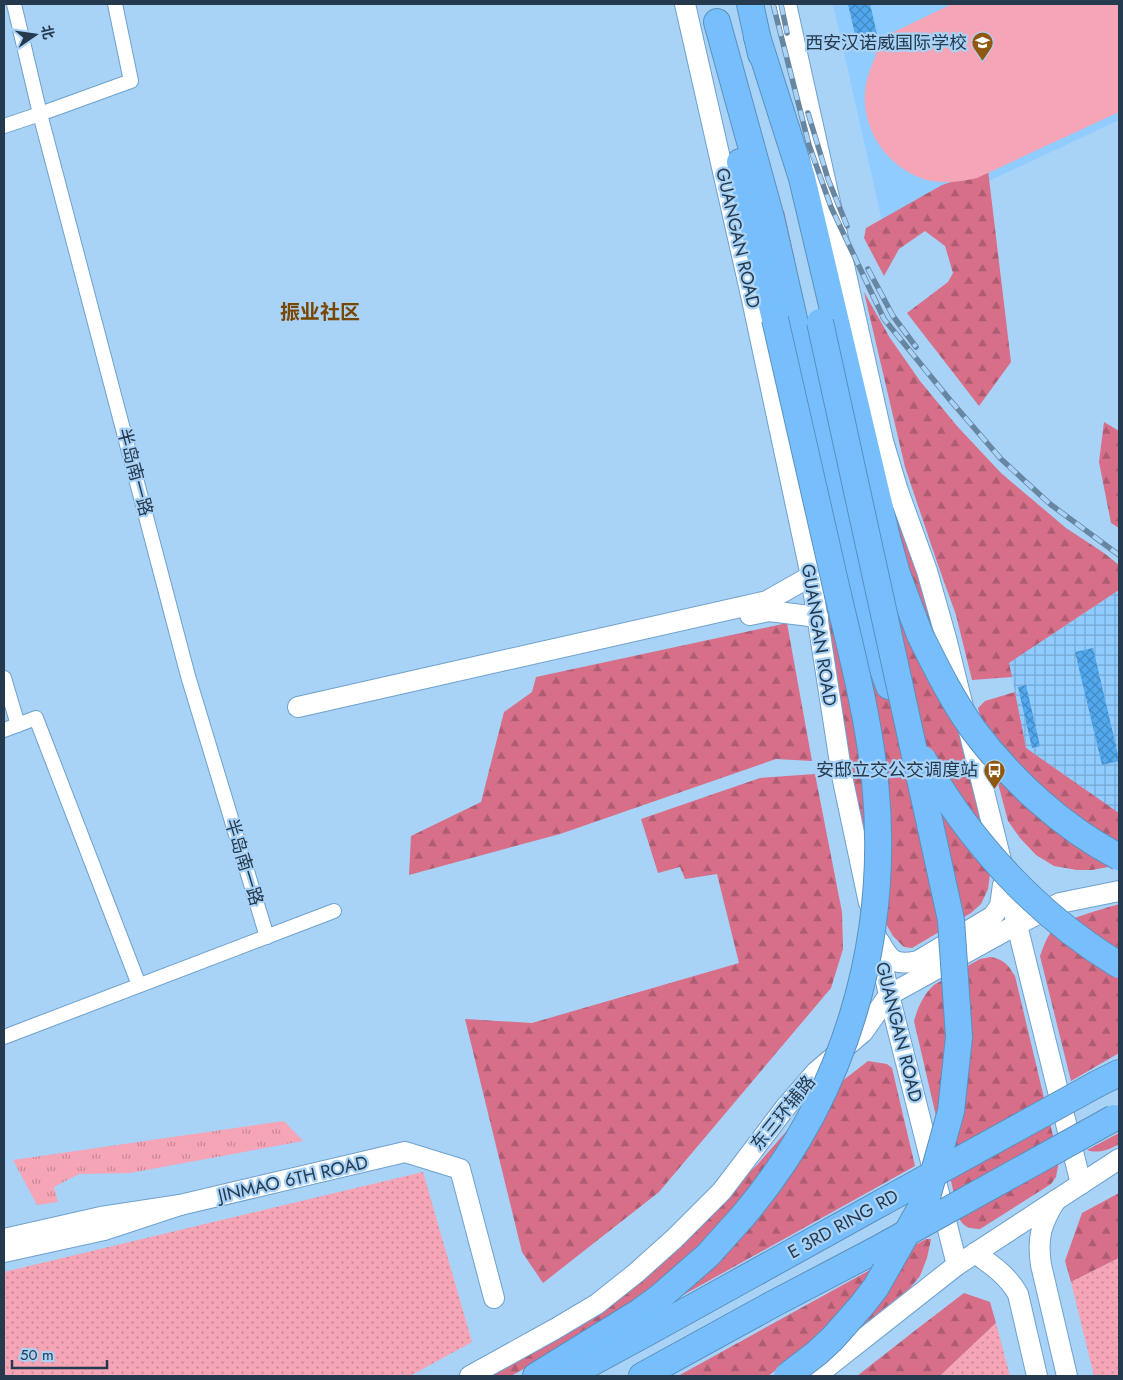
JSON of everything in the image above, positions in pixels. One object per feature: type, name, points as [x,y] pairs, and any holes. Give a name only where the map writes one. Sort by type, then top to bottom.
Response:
[{"type":"highway","points":[[750,4],[828,324],[897,574],[920,635],[937,669],[972,728],[1007,769],[1060,818],[1119,857]]},
{"type":"highway","points":[[715,13],[771,218],[852,568],[875,648],[903,720],[941,789],[985,850],[1029,896],[1072,932],[1119,965]]},
{"type":"highway","points":[[536,1376],[638,1313],[660,1297],[708,1255],[743,1216],[773,1178],[790,1152],[824,1091],[847,1035],[870,943],[877,890],[878,824],[875,780],[863,704],[746,195],[715,13]]},
{"type":"highway","points":[[757,37],[802,178],[828,324],[951,920],[959,1037],[952,1111],[928,1197],[876,1287],[863,1304],[817,1353],[787,1376]]},
{"type":"highway","name":"E 3RD RING RD","points":[[567,1376],[1108,1078]]},
{"type":"highway","name":"E 3RD RING RD","points":[[642,1376],[1116,1117]]},
{"type":"main road","name":"GUANGAN ROAD","points":[[685,4],[751,295],[811,576],[842,776],[876,935],[889,995],[957,1265]]},
{"type":"main road","points":[[786,4],[883,441],[898,491],[927,571],[946,638],[1081,1184]]},
{"type":"main road","points":[[802,178],[848,282]]},
{"type":"main road","points":[[811,576],[768,601],[299,712],[769,611],[818,617]]},
{"type":"main road","points":[[876,935],[885,950],[895,961],[904,964],[918,961],[993,916],[1000,906],[1003,873]]},
{"type":"main road","name":"东三环辅路","points":[[470,1376],[597,1304],[674,1239],[722,1190],[785,1108],[816,1072],[863,1032],[889,995],[1060,903],[1119,890]]},
{"type":"main road","name":"JINMAO 6TH ROAD","points":[[4,1252],[104,1230],[180,1205],[405,1152],[460,1169],[494,1298]]},
{"type":"main road","points":[[816,1376],[957,1265],[1119,1159]]},
{"type":"main road","points":[[1056,1200],[1048,1211],[1038,1247],[1067,1376]]},
{"type":"main road","name":"JINMAO 6TH ROAD","points":[[4,1239],[100,1216],[180,1205]]},
{"type":"main road","points":[[975,1253],[996,1268],[1012,1283],[1018,1294],[1038,1376]]},
{"type":"street","name":"半岛南一路","points":[[14,4],[40,114],[188,676],[267,937]]},
{"type":"street","points":[[4,126],[131,81],[115,4]]},
{"type":"street","points":[[4,678],[18,725]]},
{"type":"street","points":[[4,730],[36,718],[139,985]]},
{"type":"street","points":[[4,1037],[334,912]]},
{"type":"shaded area","name":"西安汉诺威国际学校","points":[[833,4],[1119,4],[1119,120],[884,230]]},
{"type":"shaded area","name":"安邸立交公交调度站","points":[[1119,590],[1119,813],[1026,748],[1009,663]]},
{"type":"green space","name":"西安汉诺威国际学校","points":[[952,4],[1119,4],[1119,112],[977,178],[964,181],[939,182],[913,175],[890,158],[873,135],[868,121],[865,107],[865,92],[869,73],[876,55],[871,43]]},
{"type":"green space","points":[[988,170],[1011,362],[979,406],[907,313],[948,282],[953,273],[945,246],[925,231],[899,249],[884,276],[864,238],[866,228],[942,185]]},
{"type":"green space","points":[[784,211],[808,321],[918,560],[976,799],[990,874],[988,889],[981,904],[971,913],[912,948],[904,947],[893,936],[885,922],[871,878],[739,223]]},
{"type":"green space","points":[[864,292],[890,338],[920,381],[957,426],[1001,473],[1066,528],[1119,565],[1119,590],[1009,663],[1012,677],[972,680],[956,615],[905,467]]},
{"type":"green space","points":[[1104,422],[1119,431],[1119,528],[1111,523],[1099,462]]},
{"type":"green space","points":[[787,623],[812,761],[776,759],[560,834],[409,875],[411,836],[481,802],[504,712],[532,692],[536,677]]},
{"type":"green space","points":[[1015,692],[1026,748],[1119,813],[1119,865],[1092,870],[1077,870],[1054,866],[1036,855],[1020,838],[1008,821],[978,708],[985,701]]},
{"type":"green space","points":[[815,774],[842,912],[843,949],[831,988],[659,1192],[543,1283],[522,1252],[465,1019],[532,1023],[739,963],[717,874],[685,879],[680,867],[658,873],[641,819],[760,778]]},
{"type":"green space","points":[[1119,904],[1119,1053],[1071,1081],[1040,956],[1048,937],[1058,926],[1074,918]]},
{"type":"green space","points":[[991,957],[1006,964],[1015,976],[1059,1161],[1056,1177],[1051,1184],[980,1229],[966,1227],[960,1220],[914,1021],[921,1002],[934,985],[980,959]]},
{"type":"green space","points":[[868,1061],[887,1064],[892,1068],[915,1166],[667,1304],[629,1310],[511,1376],[486,1376],[620,1295],[757,1165],[805,1110]]},
{"type":"green space","points":[[284,1121],[303,1141],[130,1173],[79,1174],[54,1187],[58,1202],[37,1205],[13,1160]]},
{"type":"green space","points":[[1119,1133],[1119,1144],[1107,1150],[1087,1150]]},
{"type":"green space","points":[[423,1172],[472,1342],[410,1376],[4,1376],[4,1272]]},
{"type":"green space","points":[[1119,1193],[1119,1258],[1071,1282],[1065,1261],[1082,1213]]},
{"type":"green space","points":[[926,1239],[931,1239],[927,1258],[920,1276],[910,1288],[853,1333],[803,1350],[768,1376],[678,1376]]},
{"type":"green space","points":[[1119,1258],[1119,1376],[1094,1376],[1071,1282]]},
{"type":"green space","points":[[964,1293],[990,1302],[996,1323],[940,1376],[857,1376],[917,1329]]},
{"type":"green space","points":[[996,1323],[1010,1376],[940,1376]]},
{"type":"building","points":[[848,4],[870,4],[878,38],[857,43]]},
{"type":"building","points":[[1093,648],[1119,759],[1119,761],[1102,765],[1075,652]]},
{"type":"building","points":[[1026,685],[1040,746],[1032,748],[1018,687]]},
{"type":"railway","points":[[773,4],[809,145],[831,207],[884,319],[1001,459],[1050,504],[1119,555]]},
{"type":"railway","points":[[781,4],[787,33]]},
{"type":"railway","points":[[808,113],[828,179],[847,226]]},
{"type":"railway","points":[[868,269],[893,316],[916,347]]},
{"type":"place","name":"西安汉诺威国际学校","points":[[983,62]]},
{"type":"place","name":"安邸立交公交调度站","points":[[994,789]]},
{"type":"district","name":"振业社区","points":[[320,312]]}]
